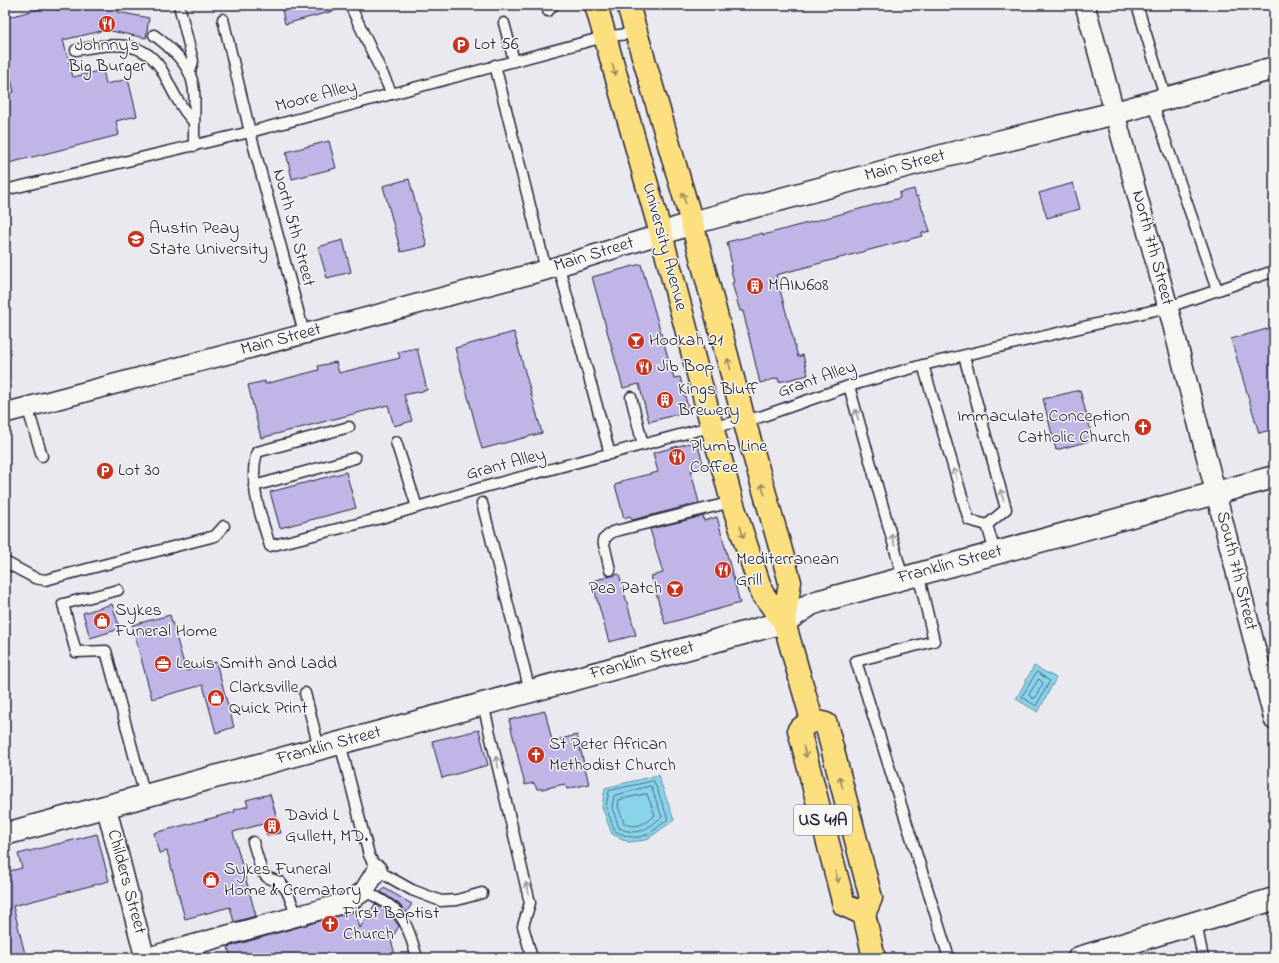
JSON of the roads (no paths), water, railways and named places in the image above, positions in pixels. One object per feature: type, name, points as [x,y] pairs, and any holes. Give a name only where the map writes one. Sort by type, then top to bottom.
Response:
[{"type":"main road","name":"University Avenue","points":[[596,5],[661,234],[732,502],[760,589],[784,622],[812,720],[826,724],[871,898],[864,914],[874,958]]},
{"type":"main road","name":"University Avenue","points":[[628,5],[692,223],[744,420],[790,582],[784,622]]},
{"type":"street","name":"North 7th Street","points":[[1085,5],[1168,307],[1216,492]]},
{"type":"street","name":"Main Street","points":[[5,413],[553,268],[692,223],[946,155],[1115,113],[1274,68]]},
{"type":"street","name":"Franklin Street","points":[[5,834],[784,622],[811,604],[820,601],[1216,492],[1274,478]]},
{"type":"street","name":"South 7th Street","points":[[1216,492],[1274,720]]},
{"type":"street","name":"Childers Street","points":[[106,806],[145,958]]},
{"type":"street","points":[[145,958],[348,902],[364,891],[377,870]]},
{"type":"street","points":[[1079,958],[1112,953],[1196,922],[1274,899]]},
{"type":"lane","points":[[179,5],[193,61],[190,72]]},
{"type":"lane","points":[[350,5],[392,94]]},
{"type":"lane","points":[[1137,5],[1159,101],[1217,290]]},
{"type":"lane","name":"North 5th Street","points":[[223,19],[250,132],[304,333]]},
{"type":"lane","points":[[504,23],[514,60]]},
{"type":"lane","name":"Moore Alley","points":[[5,190],[250,132],[495,65],[604,37],[636,33]]},
{"type":"lane","points":[[154,35],[171,48],[190,72],[195,91],[193,121],[194,146]]},
{"type":"lane","points":[[76,50],[111,44],[129,45],[142,51],[154,60],[164,73],[171,91],[183,110],[193,121]]},
{"type":"lane","points":[[495,65],[553,268],[610,454]]},
{"type":"lane","name":"Grant Alley","points":[[254,486],[270,546],[301,539],[698,430],[760,417],[849,386],[923,366],[1168,307],[1274,271]]},
{"type":"lane","points":[[964,356],[1006,509],[987,525]]},
{"type":"lane","points":[[923,366],[969,520],[987,525]]},
{"type":"lane","points":[[849,386],[910,575],[934,640],[856,661],[949,958]]},
{"type":"lane","points":[[631,397],[643,445]]},
{"type":"lane","points":[[27,406],[42,456]]},
{"type":"lane","points":[[349,427],[257,452],[252,471],[254,486],[354,458]]},
{"type":"lane","points":[[396,442],[417,507]]},
{"type":"lane","points":[[610,570],[603,540],[612,532],[732,502]]},
{"type":"lane","points":[[482,503],[530,691]]},
{"type":"lane","points":[[987,525],[995,552]]},
{"type":"lane","points":[[5,562],[35,578],[45,580],[215,536],[224,526]]},
{"type":"lane","points":[[118,590],[63,604],[76,652],[106,651],[145,796]]},
{"type":"lane","points":[[305,693],[319,748]]},
{"type":"lane","points":[[483,704],[530,903],[523,926],[532,958]]},
{"type":"lane","points":[[340,743],[369,855],[377,870],[412,890],[442,901],[457,900],[482,893]]},
{"type":"lane","points":[[253,842],[262,872],[268,878],[280,882],[287,891],[296,916]]},
{"type":"lane","points":[[364,891],[399,912],[409,932],[417,958]]},
{"type":"lane","points":[[1196,922],[1203,958]]},
{"type":"water","points":[[1034,666],[1056,678],[1038,712],[1016,699]]},
{"type":"water","points":[[658,775],[674,820],[646,840],[629,842],[612,834],[602,807],[605,788]]},
{"type":"place","name":"Johnny's Big Burger","points":[[107,24]]},
{"type":"place","name":"Lot 56","points":[[461,45]]},
{"type":"place","name":"Austin Peay State University","points":[[136,239]]},
{"type":"place","name":"MAIN608","points":[[755,286]]},
{"type":"place","name":"Hookah 21","points":[[636,341]]},
{"type":"place","name":"Jib Bop","points":[[644,367]]},
{"type":"place","name":"Kings Bluff Brewery","points":[[665,400]]},
{"type":"place","name":"Immaculate Conception Catholic Church","points":[[1143,427]]},
{"type":"place","name":"Plumb Line Coffee","points":[[677,457]]},
{"type":"place","name":"Lot 30","points":[[105,471]]},
{"type":"place","name":"Mediterranean Grill","points":[[723,570]]},
{"type":"place","name":"Pea Patch","points":[[675,589]]},
{"type":"place","name":"Sykes Funeral Home","points":[[102,621]]},
{"type":"place","name":"Lewis Smith and Ladd","points":[[163,664]]},
{"type":"place","name":"Clarksville Quick Print","points":[[216,698]]},
{"type":"place","name":"St Peter African Methodist Church","points":[[536,755]]},
{"type":"place","name":"David L Gullett, MD.","points":[[272,826]]},
{"type":"place","name":"Sykes Funeral Home & Crematory","points":[[211,880]]},
{"type":"place","name":"First Baptist Church","points":[[330,924]]}]
